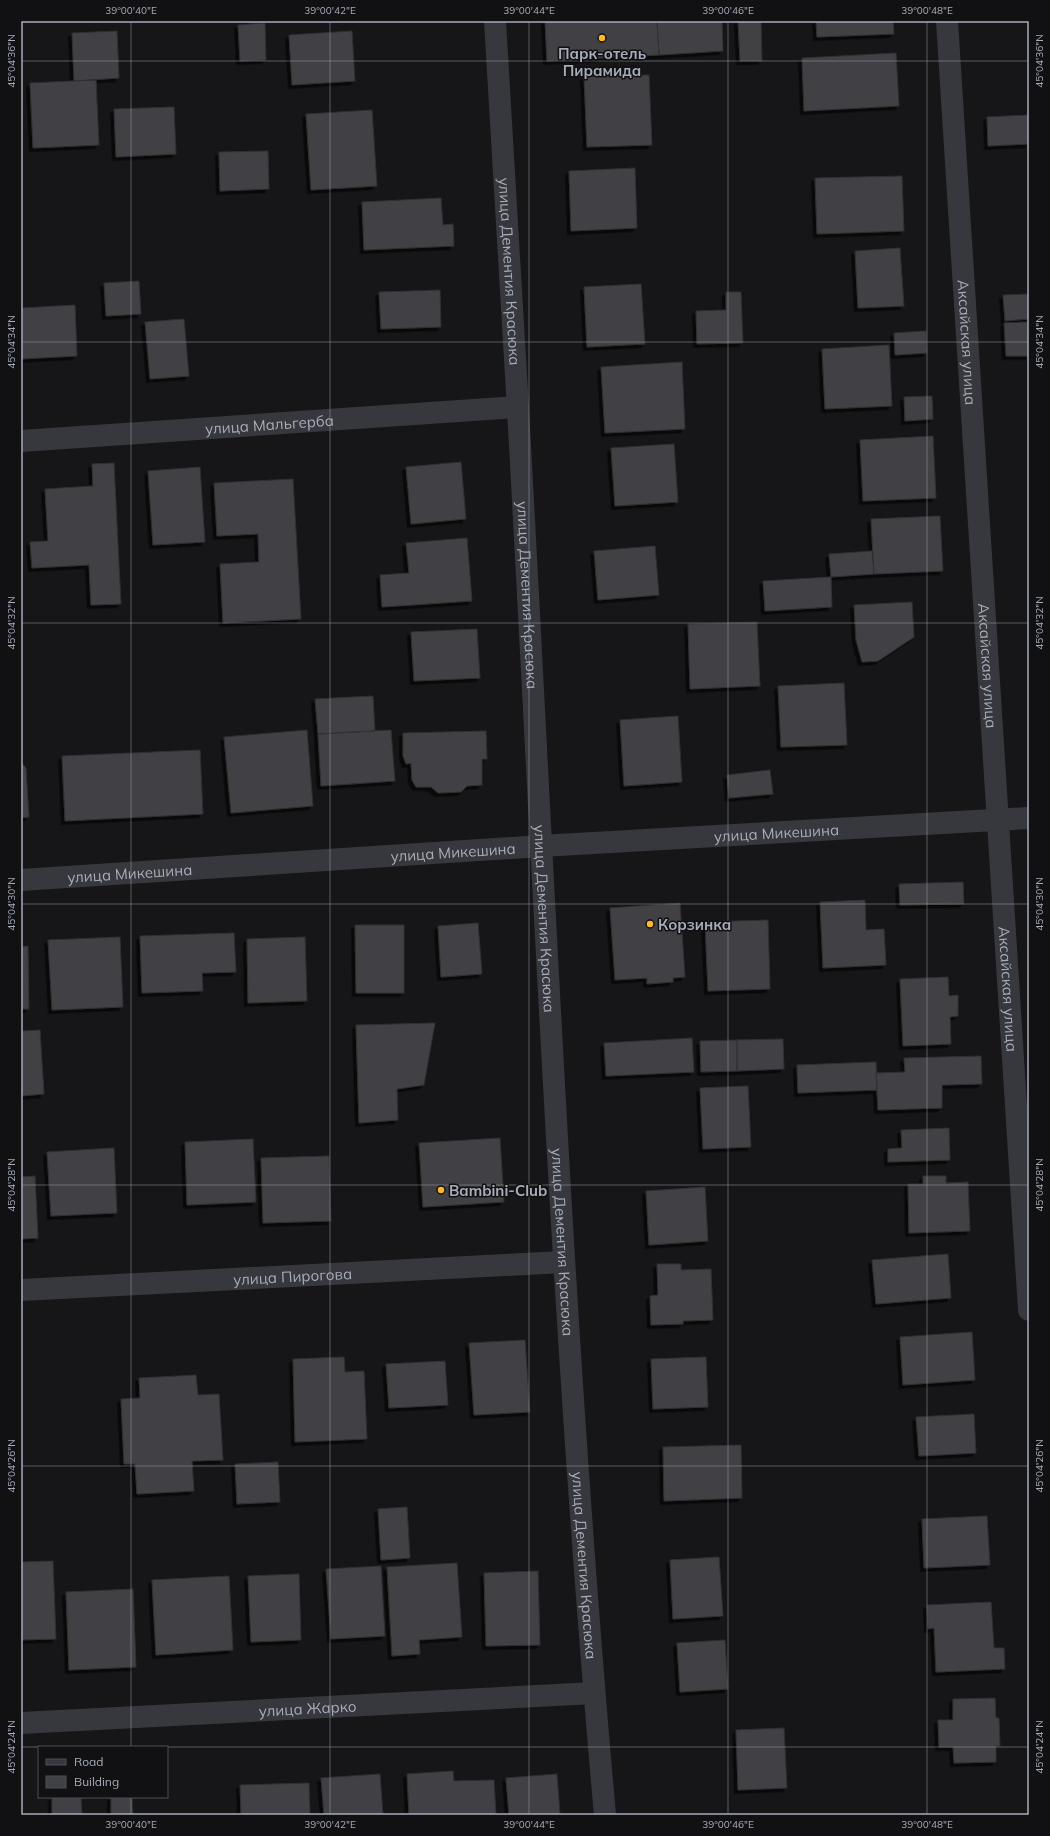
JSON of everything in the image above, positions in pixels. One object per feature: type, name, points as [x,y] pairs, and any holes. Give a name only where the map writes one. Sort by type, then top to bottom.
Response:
[{"type":"street","name":"улица Дементия Красюка","points":[[495,21],[518,408],[564,1262],[604,1815]]},
{"type":"street","name":"Аксайская улица","points":[[947,21],[1029,1310]]},
{"type":"street","name":"улица Мальгерба","points":[[21,441],[518,408]]},
{"type":"street","name":"улица Микешина","points":[[21,880],[541,846],[1029,818]]},
{"type":"street","name":"улица Пирогова","points":[[21,1290],[564,1262]]},
{"type":"street","name":"улица Жарко","points":[[21,1723],[594,1693]]},
{"type":"building","name":"Парк-отель Пирамида","points":[[545,21],[657,21],[659,55],[547,61]]},
{"type":"building","points":[[657,21],[722,21],[723,51],[659,55]]},
{"type":"building","points":[[738,21],[761,21],[762,61],[740,61]]},
{"type":"building","points":[[816,21],[893,21],[894,34],[817,37]]},
{"type":"building","points":[[265,23],[266,60],[240,61],[238,25]]},
{"type":"building","points":[[117,31],[119,78],[74,81],[72,33]]},
{"type":"building","points":[[352,31],[355,81],[292,85],[289,35]]},
{"type":"building","points":[[896,53],[899,106],[804,111],[802,58]]},
{"type":"building","points":[[649,75],[652,145],[587,147],[584,77]]},
{"type":"building","points":[[96,80],[99,145],[33,148],[30,83]]},
{"type":"building","points":[[174,107],[176,154],[116,157],[114,109]]},
{"type":"building","points":[[372,110],[377,186],[311,190],[306,114]]},
{"type":"building","points":[[1029,115],[1029,144],[988,146],[987,117]]},
{"type":"building","points":[[268,151],[269,189],[220,191],[219,152]]},
{"type":"building","points":[[635,168],[637,228],[571,231],[569,171]]},
{"type":"building","points":[[902,176],[904,231],[817,234],[815,178]]},
{"type":"building","points":[[441,198],[443,225],[453,224],[454,246],[364,250],[362,202]]},
{"type":"building","points":[[900,248],[904,306],[858,308],[855,251]]},
{"type":"building","points":[[139,281],[141,314],[106,316],[104,283]]},
{"type":"building","points":[[641,284],[645,344],[587,347],[584,287]]},
{"type":"building","points":[[440,290],[441,327],[381,329],[379,292]]},
{"type":"building","points":[[726,292],[741,292],[743,343],[697,344],[696,311],[726,310]]},
{"type":"building","points":[[1029,294],[1029,319],[1005,321],[1003,295]]},
{"type":"building","points":[[75,305],[77,356],[21,359],[21,308]]},
{"type":"building","points":[[184,319],[189,376],[150,379],[145,322]]},
{"type":"building","points":[[1029,322],[1029,356],[1006,356],[1004,323]]},
{"type":"building","points":[[926,331],[927,353],[895,355],[894,333]]},
{"type":"building","points":[[889,345],[892,406],[825,409],[822,349]]},
{"type":"building","points":[[682,362],[685,429],[605,433],[601,367]]},
{"type":"building","points":[[932,396],[933,419],[905,421],[904,397]]},
{"type":"building","points":[[933,436],[936,498],[863,501],[860,440]]},
{"type":"building","points":[[674,444],[678,502],[615,506],[611,448]]},
{"type":"building","points":[[461,462],[466,519],[411,524],[406,467]]},
{"type":"building","points":[[114,463],[121,604],[91,605],[89,565],[32,568],[30,542],[48,541],[45,489],[93,486],[92,464]]},
{"type":"building","points":[[200,467],[205,542],[153,545],[148,471]]},
{"type":"building","points":[[293,479],[301,619],[223,623],[220,564],[259,562],[258,534],[217,536],[214,483]]},
{"type":"building","points":[[940,516],[943,571],[874,574],[871,519]]},
{"type":"building","points":[[467,538],[472,601],[382,607],[380,575],[409,573],[406,543]]},
{"type":"building","points":[[655,546],[659,595],[598,600],[594,551]]},
{"type":"building","points":[[872,551],[874,574],[831,577],[829,554]]},
{"type":"building","points":[[831,577],[832,607],[765,611],[763,581]]},
{"type":"building","points":[[912,602],[914,637],[878,661],[862,662],[856,640],[854,605]]},
{"type":"building","points":[[757,622],[760,686],[690,689],[688,624]]},
{"type":"building","points":[[477,629],[480,678],[414,681],[411,632]]},
{"type":"building","points":[[844,683],[847,745],[781,747],[778,686]]},
{"type":"building","points":[[373,696],[375,731],[318,734],[315,699]]},
{"type":"building","points":[[678,716],[682,782],[624,786],[620,720]]},
{"type":"building","points":[[307,730],[313,806],[231,813],[224,737]]},
{"type":"building","points":[[391,730],[395,781],[321,786],[318,734]]},
{"type":"building","points":[[486,731],[487,759],[482,759],[482,785],[467,786],[461,792],[438,793],[431,787],[416,787],[412,780],[411,763],[406,764],[403,756],[403,733]]},
{"type":"building","points":[[200,750],[203,814],[65,821],[62,756]]},
{"type":"building","points":[[21,762],[26,768],[29,817],[21,818]]},
{"type":"building","points":[[770,770],[773,794],[729,798],[727,775]]},
{"type":"building","points":[[963,882],[964,904],[900,905],[899,884]]},
{"type":"building","points":[[865,900],[866,930],[884,929],[886,965],[823,968],[820,902]]},
{"type":"building","points":[[680,903],[685,977],[673,978],[673,982],[647,984],[647,978],[615,980],[610,908]]},
{"type":"building","points":[[768,920],[770,989],[708,991],[705,922]]},
{"type":"building","points":[[478,923],[482,974],[441,977],[438,926]]},
{"type":"building","points":[[355,925],[404,925],[404,993],[356,993]]},
{"type":"building","points":[[234,933],[236,972],[202,973],[203,991],[142,993],[140,936]]},
{"type":"building","points":[[120,937],[123,1007],[52,1010],[48,940]]},
{"type":"building","points":[[305,937],[307,1001],[248,1003],[247,939]]},
{"type":"building","points":[[28,946],[29,1009],[21,1009],[21,947]]},
{"type":"building","points":[[948,977],[949,996],[958,995],[958,1016],[950,1017],[951,1044],[903,1046],[900,979]]},
{"type":"building","points":[[435,1023],[424,1085],[397,1089],[398,1120],[359,1123],[356,1025]]},
{"type":"building","points":[[40,1030],[44,1094],[21,1096],[21,1031]]},
{"type":"building","points":[[692,1038],[694,1072],[606,1076],[604,1043]]},
{"type":"building","points":[[783,1039],[784,1069],[737,1071],[737,1040]]},
{"type":"building","points":[[737,1040],[737,1071],[701,1072],[700,1041]]},
{"type":"building","points":[[981,1056],[982,1084],[942,1085],[942,1108],[878,1110],[876,1073],[905,1072],[904,1058]]},
{"type":"building","points":[[876,1062],[877,1090],[798,1093],[797,1065]]},
{"type":"building","points":[[748,1086],[751,1147],[703,1149],[700,1088]]},
{"type":"building","points":[[949,1128],[950,1160],[888,1162],[888,1149],[902,1148],[901,1130]]},
{"type":"building","points":[[500,1138],[504,1202],[423,1207],[419,1143]]},
{"type":"building","points":[[253,1139],[256,1202],[187,1205],[185,1142]]},
{"type":"building","points":[[114,1148],[117,1213],[51,1216],[47,1152]]},
{"type":"building","points":[[329,1156],[331,1221],[263,1223],[261,1158]]},
{"type":"building","points":[[35,1176],[38,1238],[21,1239],[21,1177]]},
{"type":"building","points":[[923,1176],[946,1176],[946,1183],[968,1182],[970,1231],[909,1233],[908,1184],[923,1184]]},
{"type":"building","points":[[705,1187],[708,1241],[649,1245],[646,1191]]},
{"type":"building","points":[[948,1254],[951,1298],[876,1304],[872,1260]]},
{"type":"building","points":[[657,1264],[681,1264],[681,1270],[711,1269],[713,1320],[683,1321],[683,1324],[651,1325],[650,1296],[658,1295]]},
{"type":"building","points":[[972,1332],[975,1380],[903,1385],[900,1337]]},
{"type":"building","points":[[525,1340],[530,1412],[474,1415],[469,1343]]},
{"type":"building","points":[[344,1357],[345,1372],[364,1371],[367,1439],[295,1442],[293,1359]]},
{"type":"building","points":[[706,1357],[708,1407],[653,1409],[651,1359]]},
{"type":"building","points":[[445,1361],[448,1405],[389,1408],[386,1364]]},
{"type":"building","points":[[196,1375],[198,1395],[219,1394],[223,1460],[192,1461],[194,1491],[137,1494],[135,1464],[124,1464],[121,1399],[140,1398],[139,1378]]},
{"type":"building","points":[[974,1414],[976,1453],[919,1456],[916,1417]]},
{"type":"building","points":[[741,1445],[742,1498],[664,1501],[663,1447]]},
{"type":"building","points":[[278,1462],[280,1502],[237,1504],[235,1464]]},
{"type":"building","points":[[407,1507],[410,1558],[381,1560],[378,1509]]},
{"type":"building","points":[[987,1516],[990,1565],[924,1568],[922,1519]]},
{"type":"building","points":[[719,1557],[723,1616],[673,1619],[670,1560]]},
{"type":"building","points":[[53,1561],[56,1639],[21,1640],[21,1562]]},
{"type":"building","points":[[457,1563],[462,1637],[419,1640],[420,1654],[392,1656],[387,1567]]},
{"type":"building","points":[[381,1566],[385,1636],[331,1639],[326,1569]]},
{"type":"building","points":[[538,1571],[540,1645],[486,1646],[484,1573]]},
{"type":"building","points":[[299,1574],[301,1640],[251,1642],[248,1576]]},
{"type":"building","points":[[229,1576],[233,1650],[156,1655],[152,1580]]},
{"type":"building","points":[[133,1589],[136,1667],[69,1670],[66,1592]]},
{"type":"building","points":[[991,1602],[994,1648],[1004,1648],[1005,1669],[936,1672],[934,1628],[928,1629],[927,1605]]},
{"type":"building","points":[[725,1640],[728,1689],[680,1692],[677,1643]]},
{"type":"building","points":[[995,1698],[996,1718],[999,1718],[1000,1746],[996,1746],[996,1762],[954,1763],[953,1747],[939,1747],[938,1720],[953,1720],[953,1699]]},
{"type":"building","points":[[784,1728],[787,1788],[738,1790],[736,1730]]},
{"type":"building","points":[[453,1771],[454,1781],[494,1780],[496,1815],[409,1815],[407,1774]]},
{"type":"building","points":[[380,1774],[383,1815],[324,1815],[321,1778]]},
{"type":"building","points":[[557,1774],[560,1815],[509,1815],[506,1778]]},
{"type":"building","points":[[309,1783],[310,1815],[241,1815],[240,1785]]},
{"type":"building","points":[[52,1798],[81,1798],[82,1815],[52,1815]]},
{"type":"building","points":[[111,1798],[132,1798],[133,1815],[111,1815]]},
{"type":"place","name":"Парк-отель Пирамида","points":[[602,38]]},
{"type":"place","name":"Корзинка","points":[[650,924]]},
{"type":"place","name":"Bambini-Club","points":[[441,1190]]}]
